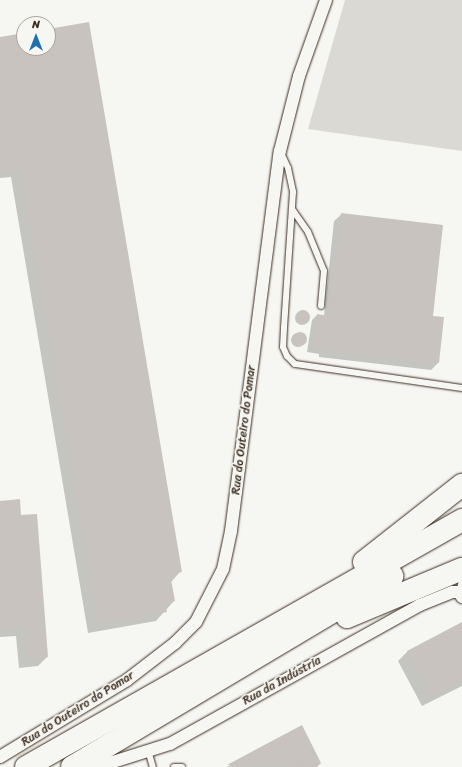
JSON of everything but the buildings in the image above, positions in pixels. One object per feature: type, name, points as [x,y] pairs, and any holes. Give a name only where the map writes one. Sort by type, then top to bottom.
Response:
[{"type":"highway","points":[[196,670],[219,650],[375,555],[462,485]]},
{"type":"highway","points":[[26,767],[462,520]]},
{"type":"highway","points":[[72,767],[193,692],[272,649],[462,535]]},
{"type":"highway","points":[[272,649],[462,569]]},
{"type":"street","name":"Rua do Outeiro do Pomar","points":[[0,757],[152,662],[176,643],[196,622],[223,569],[231,531],[280,151],[299,76],[326,0]]},
{"type":"street","name":"Rua da Indústria","points":[[97,767],[170,744],[400,615],[435,598],[461,590]]},
{"type":"lane","points":[[280,151],[292,183],[292,209],[283,347],[287,356],[295,364],[462,388]]},
{"type":"lane","points":[[292,209],[308,232],[324,271],[322,306]]},
{"type":"lane","points":[[148,750],[153,767]]},
{"type":"lane","points":[[174,767],[182,767]]},
{"type":"shaded area","points":[[345,0],[462,0],[462,151],[308,129]]}]
